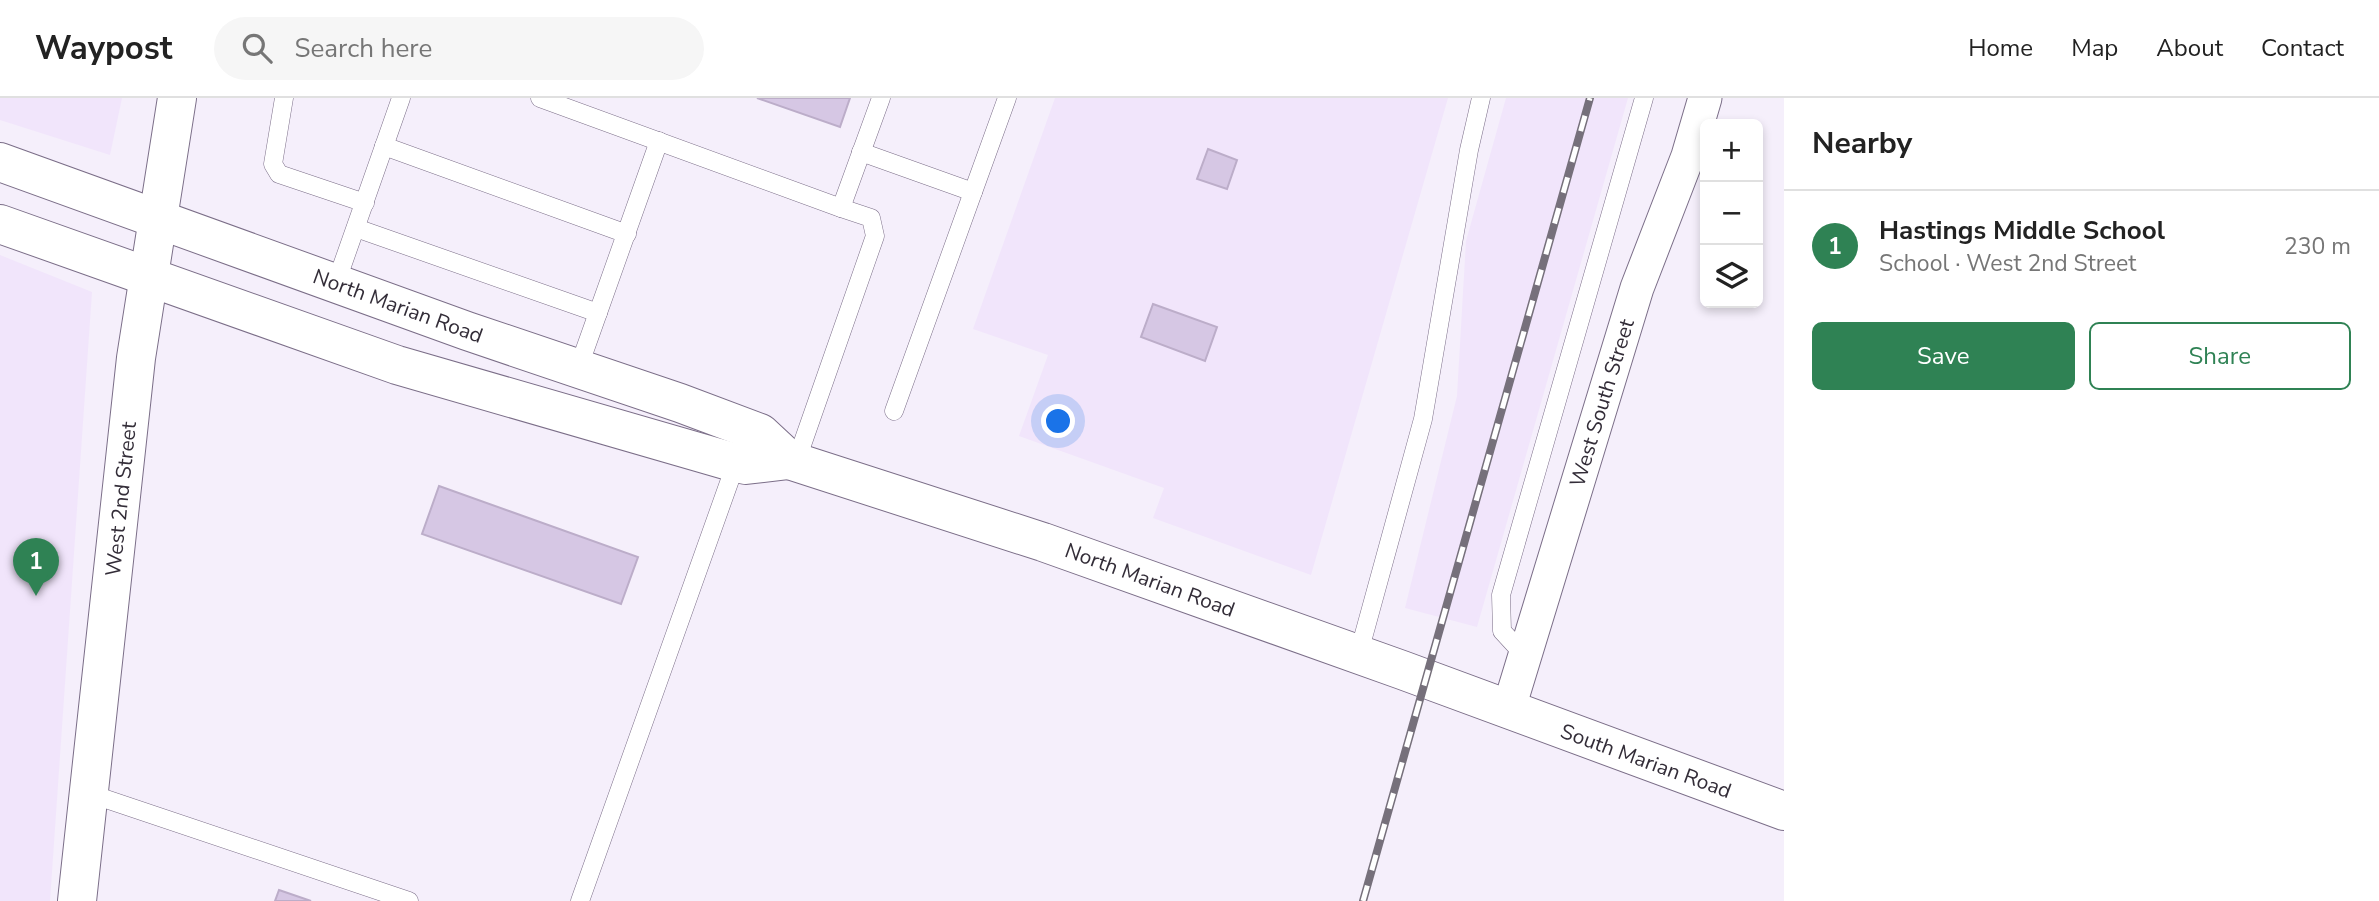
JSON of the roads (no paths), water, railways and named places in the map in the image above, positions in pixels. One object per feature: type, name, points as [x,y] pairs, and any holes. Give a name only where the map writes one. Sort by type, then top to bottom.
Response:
[{"type":"street","name":"West 2nd Street","points":[[76,901],[133,385],[177,98]]},
{"type":"street","name":"West South Street","points":[[1508,711],[1637,288],[1688,156],[1705,98]]},
{"type":"street","name":"North Marian Road","points":[[0,162],[467,331],[760,433],[792,461]]},
{"type":"street","name":"North Marian Road","points":[[0,224],[397,365],[736,463],[746,465],[792,461],[1044,542],[1508,711]]},
{"type":"street","name":"South Marian Road","points":[[1508,711],[1784,811]]},
{"type":"lane","points":[[284,98],[273,164],[279,174],[365,203]]},
{"type":"lane","points":[[336,283],[401,98]]},
{"type":"lane","points":[[540,98],[871,218],[875,236],[792,461]]},
{"type":"lane","points":[[841,208],[881,98]]},
{"type":"lane","points":[[894,411],[1007,98]]},
{"type":"lane","points":[[1358,656],[1423,419],[1469,150],[1481,98]]},
{"type":"lane","points":[[1525,656],[1502,631],[1501,595],[1644,98]]},
{"type":"lane","points":[[579,369],[660,141]]},
{"type":"lane","points":[[384,146],[627,234]]},
{"type":"lane","points":[[861,152],[972,192]]},
{"type":"lane","points":[[356,228],[598,313]]},
{"type":"lane","points":[[580,901],[736,463]]},
{"type":"lane","points":[[88,793],[409,901]]},
{"type":"railway","points":[[1363,901],[1590,98]]},
{"type":"place","name":"Hastings Middle School","points":[[36,596]]}]
